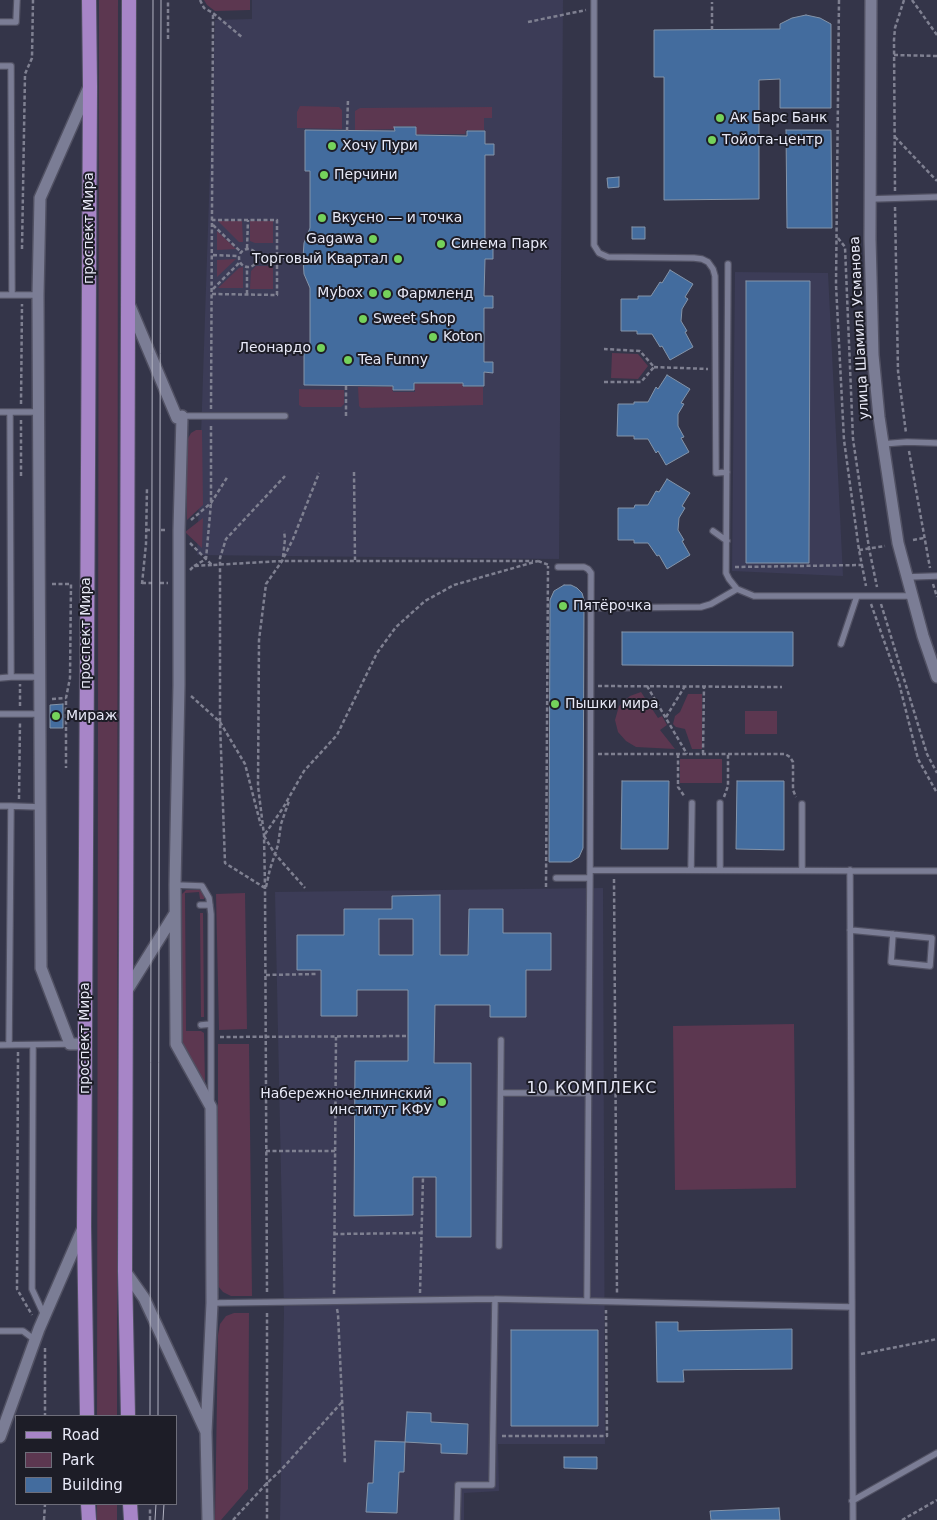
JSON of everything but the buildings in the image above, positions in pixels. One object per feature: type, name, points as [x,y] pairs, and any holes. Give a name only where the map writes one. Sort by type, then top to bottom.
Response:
[{"type":"main road","name":"проспект Мира","points":[[87,1415],[84,1226],[89,0]]},
{"type":"main road","points":[[128,1415],[125,1271],[129,0]]},
{"type":"main road","points":[[88,1505],[89,1520]]},
{"type":"main road","points":[[130,1505],[131,1520]]},
{"type":"street","name":"улица Шамиля Усманова","points":[[871,0],[870,199],[874,355],[882,444],[898,543],[923,636],[937,677]]},
{"type":"street","points":[[85,1044],[70,1044],[41,968],[38,295],[40,198],[90,86]]},
{"type":"street","points":[[128,301],[177,418],[182,416],[175,885],[176,1044],[211,1107],[212,1304],[206,1432],[208,1520]]},
{"type":"street","points":[[126,992],[175,914]]},
{"type":"street","points":[[0,1437],[44,1316],[84,1226]]},
{"type":"street","points":[[125,1271],[144,1298],[206,1432]]},
{"type":"lane","points":[[0,22],[16,22],[16,0]]},
{"type":"lane","points":[[594,0],[594,245],[599,252],[608,257],[694,258],[708,262],[713,269],[715,276],[716,472],[727,472]]},
{"type":"lane","points":[[0,66],[11,66],[12,295]]},
{"type":"lane","points":[[870,199],[937,197]]},
{"type":"lane","points":[[728,264],[726,567],[729,580],[737,589],[754,596],[912,596]]},
{"type":"lane","points":[[0,295],[38,295]]},
{"type":"lane","points":[[0,412],[40,412]]},
{"type":"lane","points":[[10,412],[11,677]]},
{"type":"lane","points":[[182,416],[285,416]]},
{"type":"lane","points":[[882,444],[907,442],[937,443]]},
{"type":"lane","points":[[713,531],[726,541]]},
{"type":"lane","points":[[556,567],[584,567],[590,570],[587,1300]]},
{"type":"lane","points":[[907,576],[934,576]]},
{"type":"lane","points":[[591,608],[701,607],[711,604],[737,589]]},
{"type":"lane","points":[[841,644],[857,596]]},
{"type":"lane","points":[[0,678],[40,677]]},
{"type":"lane","points":[[0,714],[40,714]]},
{"type":"lane","points":[[691,870],[692,803]]},
{"type":"lane","points":[[720,804],[720,870]]},
{"type":"lane","points":[[802,804],[802,870]]},
{"type":"lane","points":[[0,806],[40,806]]},
{"type":"lane","points":[[9,1045],[11,806]]},
{"type":"lane","points":[[590,870],[937,871]]},
{"type":"lane","points":[[850,870],[853,1520]]},
{"type":"lane","points":[[556,878],[590,878]]},
{"type":"lane","points":[[175,885],[202,886],[209,898],[211,1107]]},
{"type":"lane","points":[[200,905],[210,905]]},
{"type":"lane","points":[[850,930],[893,934],[932,938],[930,966],[891,962],[893,934]]},
{"type":"lane","points":[[201,1025],[211,1024]]},
{"type":"lane","points":[[499,1246],[501,1040]]},
{"type":"lane","points":[[0,1045],[70,1044]]},
{"type":"lane","points":[[33,1045],[32,1289],[44,1316]]},
{"type":"lane","points":[[501,1093],[588,1094]]},
{"type":"lane","points":[[212,1304],[495,1299],[852,1307]]},
{"type":"lane","points":[[457,1520],[458,1485],[492,1485],[495,1299]]},
{"type":"lane","points":[[0,1331],[23,1331],[35,1340]]},
{"type":"lane","points":[[852,1501],[937,1453]]},
{"type":"path","points":[[22,256],[25,74],[32,58],[34,0]]},
{"type":"path","points":[[168,0],[168,39]]},
{"type":"path","points":[[200,0],[204,8],[213,13],[243,38]]},
{"type":"path","points":[[839,0],[838,238],[836,245],[836,285],[844,440],[859,550],[868,596],[899,683],[918,759],[937,793]]},
{"type":"path","points":[[904,0],[895,28],[894,55],[898,371],[907,442],[924,538],[937,596]]},
{"type":"path","points":[[912,0],[937,35]]},
{"type":"path","points":[[712,2],[712,30]]},
{"type":"path","points":[[528,22],[594,8]]},
{"type":"path","points":[[206,559],[211,503],[213,13]]},
{"type":"path","points":[[894,55],[937,56]]},
{"type":"path","points":[[348,99],[348,130]]},
{"type":"path","points":[[895,137],[937,181]]},
{"type":"path","points":[[212,220],[277,220],[277,295],[212,292]]},
{"type":"path","points":[[248,220],[248,248]]},
{"type":"path","points":[[212,225],[241,252]]},
{"type":"path","points":[[838,238],[845,247],[853,439],[868,548],[879,596],[927,754],[937,773]]},
{"type":"path","points":[[247,267],[240,262],[239,256],[241,252],[248,248]]},
{"type":"path","points":[[247,267],[254,265],[257,258],[255,251],[248,248]]},
{"type":"path","points":[[212,255],[239,256]]},
{"type":"path","points":[[257,258],[302,258]]},
{"type":"path","points":[[212,292],[240,262]]},
{"type":"path","points":[[247,267],[247,294]]},
{"type":"path","points":[[604,349],[640,351],[654,367],[714,369]]},
{"type":"path","points":[[604,382],[640,382],[654,367]]},
{"type":"path","points":[[346,386],[346,416]]},
{"type":"path","points":[[354,472],[355,561]]},
{"type":"path","points":[[266,1292],[266,975],[264,835],[258,786],[259,640],[266,584],[282,561],[293,539],[320,473]]},
{"type":"path","points":[[228,476],[211,503],[179,530],[212,565],[282,561],[538,561],[556,567]]},
{"type":"path","points":[[265,888],[224,863],[220,722],[220,558],[226,539],[285,476]]},
{"type":"path","points":[[147,487],[142,583],[152,583]]},
{"type":"path","points":[[146,530],[152,530]]},
{"type":"path","points":[[282,561],[286,539],[284,531]]},
{"type":"path","points":[[913,540],[924,538]]},
{"type":"path","points":[[859,550],[885,546]]},
{"type":"path","points":[[194,566],[206,559]]},
{"type":"path","points":[[264,835],[304,771],[338,735],[377,653],[396,627],[425,601],[454,585],[538,561]]},
{"type":"path","points":[[726,567],[862,564]]},
{"type":"path","points":[[546,887],[548,565]]},
{"type":"path","points":[[66,768],[66,698],[70,678],[71,595]]},
{"type":"path","points":[[179,685],[220,722],[245,764],[264,835],[275,854],[305,888]]},
{"type":"path","points":[[591,686],[782,687]]},
{"type":"path","points":[[647,686],[687,754]]},
{"type":"path","points":[[666,718],[685,686]]},
{"type":"path","points":[[704,686],[704,754]]},
{"type":"path","points":[[590,754],[785,754],[793,762],[793,790],[802,804]]},
{"type":"path","points":[[678,754],[679,791],[692,803]]},
{"type":"path","points":[[720,804],[728,789],[728,754]]},
{"type":"path","points":[[265,888],[290,795]]},
{"type":"path","points":[[614,870],[617,1301]]},
{"type":"path","points":[[266,975],[316,974]]},
{"type":"path","points":[[211,1038],[408,1036]]},
{"type":"path","points":[[336,1037],[334,1301],[338,1314],[345,1464]]},
{"type":"path","points":[[266,1151],[335,1151]]},
{"type":"path","points":[[419,1300],[423,1177]]},
{"type":"path","points":[[334,1234],[421,1233]]},
{"type":"path","points":[[493,1436],[607,1436],[606,1301]]},
{"type":"path","points":[[267,1313],[267,1520]]},
{"type":"path","points":[[39,1329],[46,1351],[45,1415]]},
{"type":"path","points":[[852,1356],[937,1340]]},
{"type":"path","points":[[233,1520],[343,1401]]},
{"type":"path","points":[[902,1520],[937,1500]]},
{"type":"path","points":[[44,1505],[44,1520]]},
{"type":"path","points":[[150,1508],[150,1520]]},
{"type":"shaded area","points":[[252,0],[563,0],[559,559],[197,555],[215,20],[252,19]]},
{"type":"shaded area","points":[[735,272],[828,273],[843,576],[732,571]]},
{"type":"shaded area","name":"Набережночелнинский институт КФУ","points":[[603,888],[605,1444],[498,1444],[499,1491],[464,1493],[464,1520],[280,1520],[284,1313],[275,892]]},
{"type":"green space","points":[[99,0],[118,0],[117,1415],[97,1415]]},
{"type":"green space","points":[[204,0],[250,0],[250,10],[215,11]]},
{"type":"green space","points":[[300,106],[339,107],[342,110],[342,129],[297,128],[297,112]]},
{"type":"green space","points":[[492,107],[492,118],[484,118],[484,130],[466,130],[465,134],[416,134],[416,126],[395,126],[394,129],[355,130],[355,111],[360,108]]},
{"type":"green space","points":[[218,221],[242,221],[243,242],[239,242]]},
{"type":"green space","points":[[250,221],[273,221],[273,243],[255,243],[250,241]]},
{"type":"green space","points":[[217,231],[236,249],[217,250]]},
{"type":"green space","points":[[236,259],[217,277],[217,260]]},
{"type":"green space","points":[[256,266],[273,266],[273,289],[250,289],[251,271]]},
{"type":"green space","points":[[243,267],[243,288],[218,288],[239,268]]},
{"type":"green space","points":[[612,353],[638,354],[648,366],[638,379],[611,378]]},
{"type":"green space","points":[[415,384],[462,384],[463,387],[483,387],[483,405],[361,408],[359,406],[358,387],[392,387],[393,392],[415,392]]},
{"type":"green space","points":[[299,389],[344,390],[344,404],[341,407],[302,407],[299,405]]},
{"type":"green space","points":[[196,430],[202,430],[203,505],[187,520],[186,442],[191,433]]},
{"type":"green space","points":[[203,518],[202,548],[185,532]]},
{"type":"green space","points":[[641,692],[658,718],[662,716],[667,725],[660,730],[675,749],[636,747],[626,741],[618,732],[615,720],[619,706],[630,696]]},
{"type":"green space","points":[[688,694],[702,694],[702,749],[692,749],[685,729],[676,727],[673,724],[675,716],[680,712]]},
{"type":"green space","points":[[745,711],[777,711],[777,734],[745,734]]},
{"type":"green space","points":[[680,759],[722,759],[722,783],[680,783]]},
{"type":"green space","points":[[186,890],[200,890],[204,893],[204,899],[200,899],[199,892],[185,893],[186,1031],[201,1031],[204,1033],[205,1084],[185,1050],[181,1039],[180,896]]},
{"type":"green space","points":[[245,893],[247,1029],[219,1030],[216,894]]},
{"type":"green space","points":[[200,913],[203,913],[204,1017],[201,1017]]},
{"type":"green space","points":[[794,1024],[796,1188],[675,1190],[673,1026]]},
{"type":"green space","points":[[218,1044],[249,1044],[252,1296],[231,1296],[223,1292],[218,1286]]},
{"type":"green space","points":[[234,1313],[249,1313],[248,1489],[221,1520],[215,1520],[218,1335],[220,1324],[226,1316]]},
{"type":"green space","points":[[97,1505],[117,1505],[117,1520],[97,1520]]},
{"type":"tram line","points":[[150,1415],[153,0]]},
{"type":"tram line","points":[[158,1415],[161,0]]},
{"type":"tram line","points":[[155,1520],[156,1505]]},
{"type":"tram line","points":[[163,1520],[164,1505]]},
{"type":"place","name":"Ак Барс Банк","points":[[720,118]]},
{"type":"place","name":"Тойота-центр","points":[[712,140]]},
{"type":"place","name":"Хочу Пури","points":[[332,146]]},
{"type":"place","name":"Перчини","points":[[324,175]]},
{"type":"place","name":"Вкусно — и точка","points":[[322,218]]},
{"type":"place","name":"Gagawa","points":[[373,239]]},
{"type":"place","name":"Синема Парк","points":[[441,244]]},
{"type":"place","name":"Торговый Квартал","points":[[398,259]]},
{"type":"place","name":"Mybox","points":[[373,293]]},
{"type":"place","name":"Фармленд","points":[[387,294]]},
{"type":"place","name":"Sweet Shop","points":[[363,319]]},
{"type":"place","name":"Koton","points":[[433,337]]},
{"type":"place","name":"Леонардо","points":[[321,348]]},
{"type":"place","name":"Tea Funny","points":[[348,360]]},
{"type":"place","name":"Пятёрочка","points":[[563,606]]},
{"type":"place","name":"Пышки мира","points":[[555,704]]},
{"type":"place","name":"Мираж","points":[[56,716]]},
{"type":"place","name":"Набережночелнинский институт КФУ","points":[[442,1102]]},
{"type":"district","name":"10 КОМПЛЕКС","points":[[592,1089]]}]
